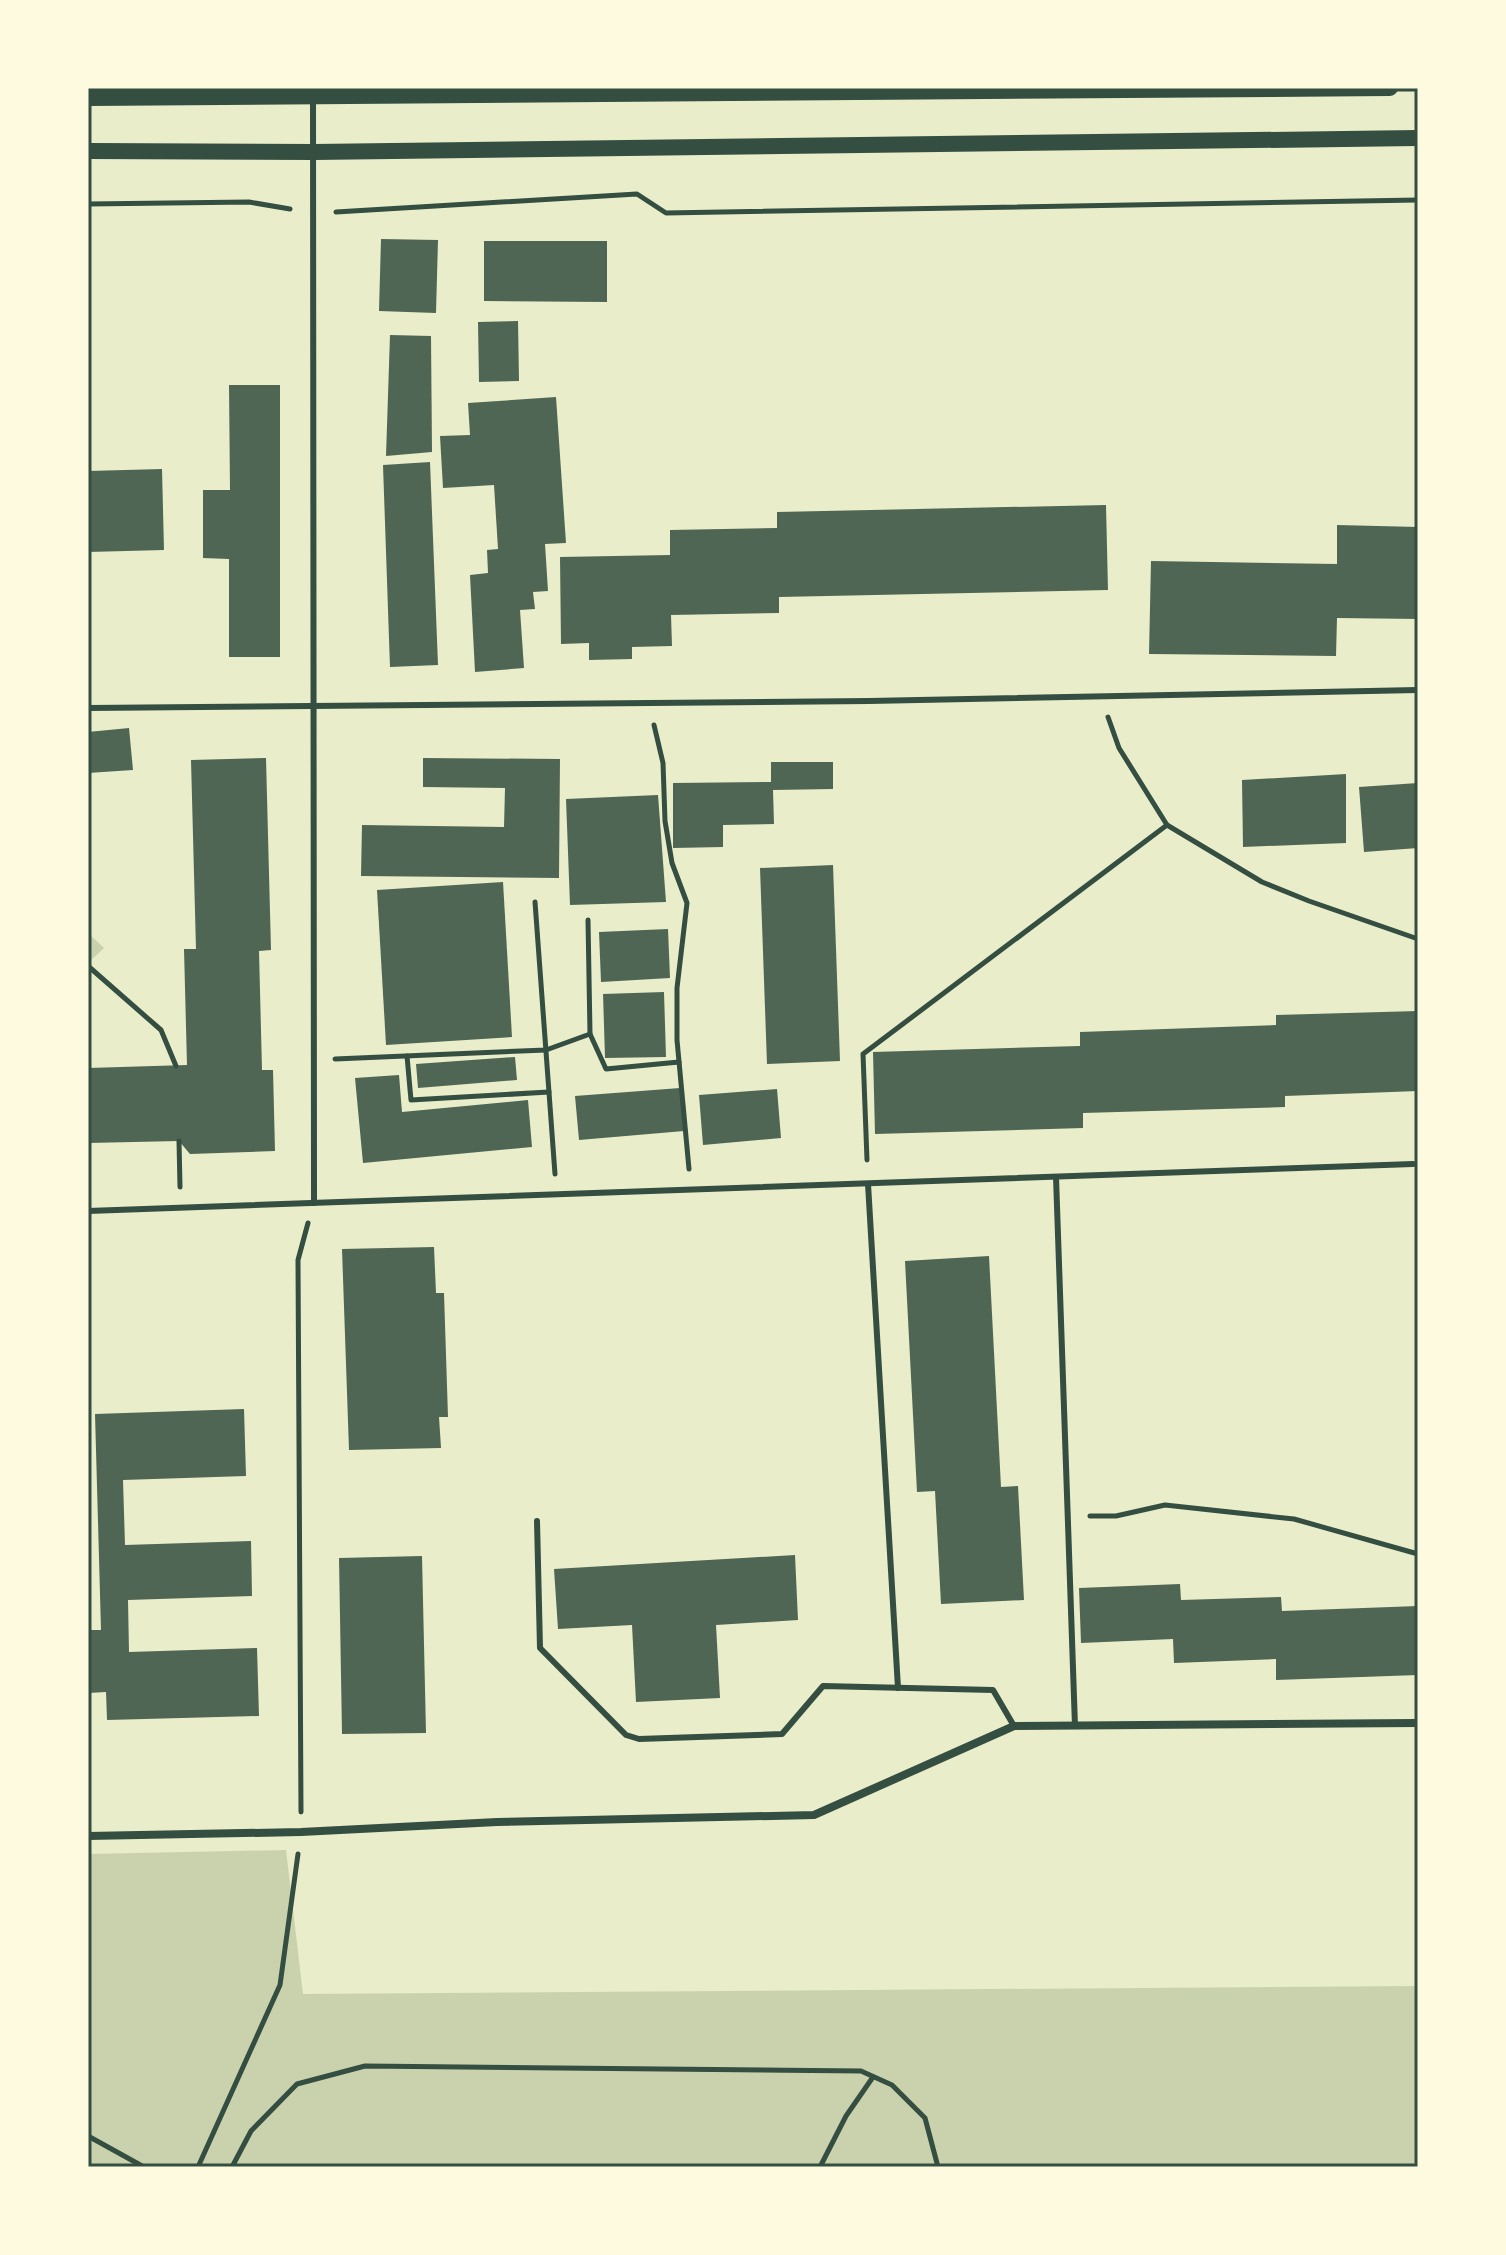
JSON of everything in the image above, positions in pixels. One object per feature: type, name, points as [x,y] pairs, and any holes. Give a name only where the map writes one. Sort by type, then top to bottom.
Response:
[{"type":"main road","points":[[88,98],[1390,88]]},
{"type":"main road","points":[[88,151],[314,152],[1418,138]]},
{"type":"street","points":[[88,1836],[814,1815],[1014,1726],[1418,1723]]},
{"type":"lane","points":[[313,96],[314,1203]]},
{"type":"lane","points":[[88,708],[1101,697],[1418,690]]},
{"type":"lane","points":[[88,1211],[1413,1164]]},
{"type":"lane","points":[[1056,1177],[1075,1726]]},
{"type":"lane","points":[[868,1184],[898,1688]]},
{"type":"lane","points":[[537,1521],[540,1648],[626,1735],[639,1739],[782,1734],[823,1686],[993,1690],[1014,1726]]},
{"type":"path","points":[[88,204],[249,202],[315,213],[637,194],[666,213],[1418,200]]},
{"type":"path","points":[[1101,697],[1119,748],[1167,825],[1262,882],[1418,939]]},
{"type":"path","points":[[648,703],[663,763],[665,821],[672,863],[687,903],[677,988],[679,1062],[691,1190]]},
{"type":"path","points":[[868,1184],[863,1054],[1167,825]]},
{"type":"path","points":[[535,902],[557,1195]]},
{"type":"path","points":[[588,920],[590,1034],[606,1069],[679,1062]]},
{"type":"path","points":[[88,966],[161,1030],[176,1066]]},
{"type":"path","points":[[314,1060],[546,1050],[590,1034]]},
{"type":"path","points":[[407,1056],[411,1100],[549,1092]]},
{"type":"path","points":[[179,1141],[180,1208]]},
{"type":"path","points":[[209,2167],[198,2165],[280,1985],[301,1832],[298,1260],[314,1203]]},
{"type":"path","points":[[1068,1516],[1116,1516],[1165,1505],[1279,1517],[1418,1554]]},
{"type":"path","points":[[232,2167],[251,2131],[297,2084],[365,2066],[861,2071],[892,2085],[925,2118],[938,2167]]},
{"type":"path","points":[[820,2167],[846,2116],[873,2077]]},
{"type":"path","points":[[88,2136],[144,2167]]},
{"type":"green space","points":[[88,933],[104,948],[88,963]]},
{"type":"green space","points":[[286,1850],[303,1994],[1418,1986],[1418,2167],[88,2167],[88,1854]]},
{"type":"building","points":[[381,239],[438,240],[436,313],[379,311]]},
{"type":"building","points":[[484,241],[607,241],[607,302],[484,301]]},
{"type":"building","points":[[518,321],[519,381],[479,382],[478,322]]},
{"type":"building","points":[[390,335],[431,336],[432,452],[386,456]]},
{"type":"building","points":[[229,385],[280,385],[280,657],[229,657],[229,559],[203,558],[203,490],[230,490]]},
{"type":"building","points":[[556,397],[566,543],[545,544],[548,591],[533,592],[535,609],[520,610],[524,668],[475,672],[470,575],[488,573],[487,550],[498,549],[494,485],[443,488],[440,436],[470,435],[468,403]]},
{"type":"building","points":[[430,462],[438,665],[390,667],[383,465]]},
{"type":"building","points":[[162,469],[164,550],[88,552],[88,471]]},
{"type":"building","points":[[1106,505],[1108,590],[779,597],[779,613],[671,615],[672,646],[632,647],[632,659],[589,660],[589,643],[561,644],[560,557],[670,555],[670,530],[777,528],[777,512]]},
{"type":"building","points":[[1337,525],[1418,527],[1418,619],[1337,618],[1336,656],[1149,654],[1151,561],[1337,564]]},
{"type":"building","points":[[129,728],[133,770],[88,773],[88,732]]},
{"type":"building","points":[[266,758],[271,950],[259,951],[262,1070],[273,1070],[275,1151],[190,1154],[179,1141],[88,1143],[88,1068],[187,1065],[184,949],[196,949],[191,760]]},
{"type":"building","points":[[423,758],[560,759],[559,878],[361,876],[362,825],[504,827],[505,788],[423,787]]},
{"type":"building","points":[[771,762],[833,762],[833,789],[773,790],[774,824],[723,825],[723,847],[673,848],[673,783],[771,782]]},
{"type":"building","points":[[1346,774],[1346,843],[1243,847],[1242,780]]},
{"type":"building","points":[[1418,783],[1418,848],[1364,852],[1359,787]]},
{"type":"building","points":[[658,795],[666,902],[570,905],[566,799]]},
{"type":"building","points":[[833,865],[840,1061],[767,1064],[760,868]]},
{"type":"building","points":[[503,882],[512,1037],[386,1045],[377,890]]},
{"type":"building","points":[[668,929],[670,978],[601,982],[599,932]]},
{"type":"building","points":[[664,992],[666,1057],[605,1058],[603,994]]},
{"type":"building","points":[[1418,1011],[1418,1091],[1285,1096],[1285,1107],[1083,1113],[1083,1128],[875,1134],[873,1052],[1080,1046],[1080,1032],[1276,1025],[1276,1015]]},
{"type":"building","points":[[515,1057],[517,1080],[418,1088],[416,1064]]},
{"type":"building","points":[[399,1075],[402,1112],[528,1100],[532,1147],[363,1163],[355,1078]]},
{"type":"building","points":[[680,1088],[684,1131],[579,1140],[575,1096]]},
{"type":"building","points":[[777,1089],[781,1138],[703,1145],[699,1095]]},
{"type":"building","points":[[434,1247],[436,1293],[444,1293],[448,1417],[439,1417],[441,1448],[349,1450],[342,1249]]},
{"type":"building","points":[[989,1256],[1001,1487],[1018,1486],[1024,1600],[941,1604],[935,1491],[917,1492],[905,1261]]},
{"type":"building","points":[[244,1409],[246,1476],[123,1480],[125,1545],[251,1541],[252,1596],[128,1600],[129,1652],[257,1648],[259,1716],[107,1720],[106,1692],[88,1693],[88,1630],[101,1630],[95,1414]]},
{"type":"building","points":[[795,1555],[798,1620],[716,1625],[720,1698],[636,1702],[632,1625],[558,1629],[554,1569]]},
{"type":"building","points":[[422,1556],[426,1733],[342,1734],[339,1558]]},
{"type":"building","points":[[1180,1584],[1181,1600],[1281,1597],[1282,1611],[1418,1606],[1418,1675],[1276,1680],[1276,1659],[1174,1663],[1173,1639],[1081,1643],[1079,1588]]}]
